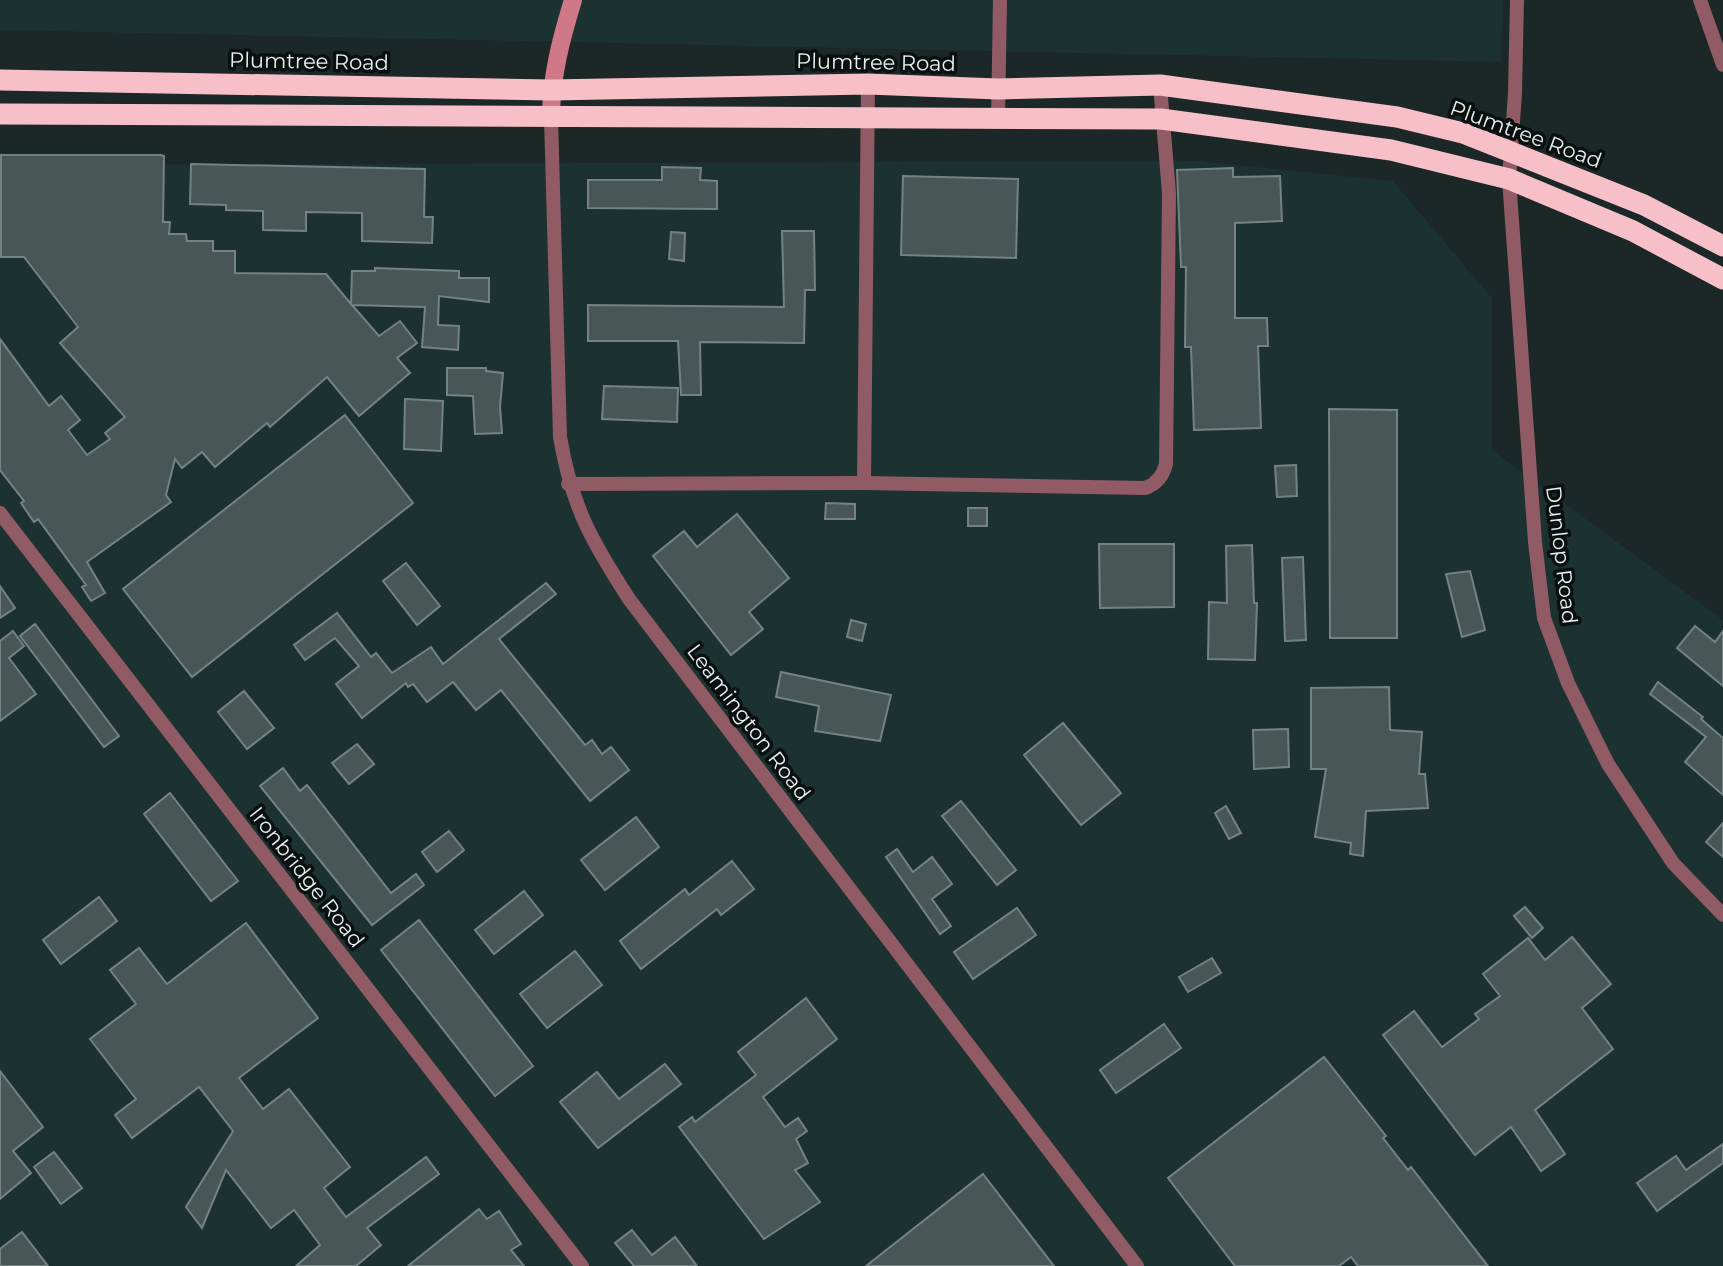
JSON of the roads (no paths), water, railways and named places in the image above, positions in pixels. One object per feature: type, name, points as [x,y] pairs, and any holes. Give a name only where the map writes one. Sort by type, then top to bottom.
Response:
[{"type":"highway","name":"Plumtree Road","points":[[0,80],[551,90],[867,84],[999,89],[1160,85],[1396,117],[1463,133],[1511,149],[1643,205],[1723,246]]},
{"type":"highway","points":[[0,114],[1161,119],[1391,150],[1509,179],[1633,231],[1723,279]]},
{"type":"street","points":[[551,118],[551,90],[573,0]]},
{"type":"street","points":[[998,119],[1000,0]]},
{"type":"street","name":"Dunlop Road","points":[[1517,0],[1509,179],[1535,542],[1544,618],[1568,683],[1614,774],[1672,863],[1723,915]]},
{"type":"street","points":[[1700,0],[1723,65]]},
{"type":"street","points":[[864,483],[867,84]]},
{"type":"street","points":[[568,484],[864,483],[1145,488],[1159,479],[1167,464],[1169,206],[1160,85]]},
{"type":"street","name":"Leamington Road","points":[[551,118],[559,437],[568,484],[586,529],[629,599],[1137,1266]]},
{"type":"street","name":"Ironbridge Road","points":[[0,513],[582,1266]]}]
